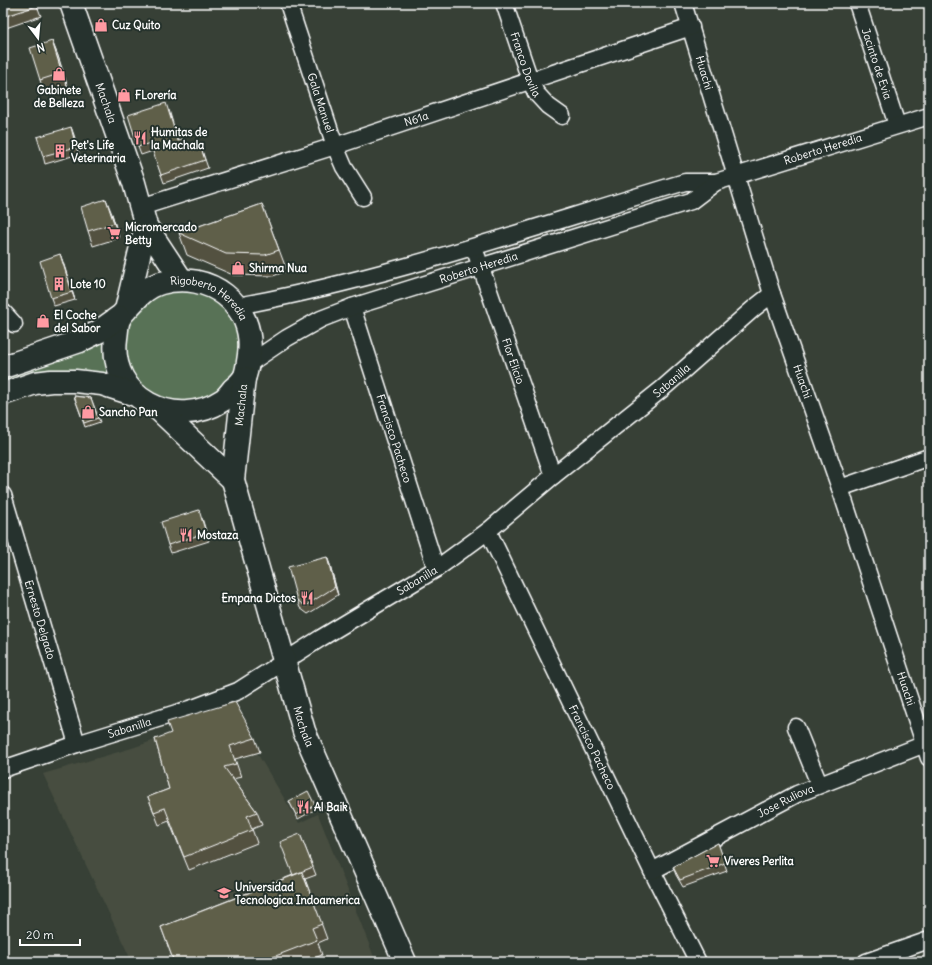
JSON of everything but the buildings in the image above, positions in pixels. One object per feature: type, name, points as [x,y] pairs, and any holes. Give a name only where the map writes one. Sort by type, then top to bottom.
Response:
[{"type":"main road","name":"Machala","points":[[71,3],[134,183],[143,217],[181,279]]},
{"type":"main road","name":"Machala","points":[[122,314],[143,217]]},
{"type":"main road","name":"Rigoberto Heredia","points":[[3,367],[80,341],[98,332],[122,314],[140,294],[160,283],[181,279],[202,282],[222,291],[237,306],[246,324],[250,345],[246,372]]},
{"type":"main road","points":[[122,314],[115,346],[117,364],[124,381],[136,395],[147,404],[159,410],[182,414],[204,410],[224,400],[246,372]]},
{"type":"main road","name":"Machala","points":[[246,372],[233,480],[304,731],[405,962]]},
{"type":"main road","points":[[3,394],[35,383],[74,381],[102,384],[136,395]]},
{"type":"main road","points":[[159,410],[233,480]]},
{"type":"street","name":"Gala Manuel","points":[[288,3],[335,146],[344,167],[363,197]]},
{"type":"street","name":"Franco Davila","points":[[504,3],[530,80],[536,93],[548,106],[562,116]]},
{"type":"street","name":"Huachi","points":[[683,3],[772,294],[840,488],[927,751]]},
{"type":"street","name":"Jacinto de Evia","points":[[857,3],[897,125]]},
{"type":"street","name":"N61a","points":[[143,217],[335,146],[691,27]]},
{"type":"street","name":"Roberto Heredia","points":[[237,306],[345,283],[473,247],[684,182],[716,182],[929,116]]},
{"type":"street","name":"Roberto Heredia","points":[[246,372],[287,338],[321,319],[352,307],[480,266],[691,201],[716,182]]},
{"type":"street","name":"Flor Elicio","points":[[473,247],[553,476]]},
{"type":"street","name":"Sabanilla","points":[[3,769],[238,691],[321,638],[436,568],[488,531],[553,476],[662,389],[772,294]]},
{"type":"street","name":"Francisco Pacheco","points":[[352,307],[436,568]]},
{"type":"street","points":[[3,312],[14,324]]},
{"type":"street","points":[[840,488],[929,457]]},
{"type":"street","name":"Ernesto Delgado","points":[[3,495],[77,744]]},
{"type":"street","name":"Francisco Pacheco","points":[[488,531],[652,871],[698,962]]},
{"type":"street","points":[[796,727],[819,784]]},
{"type":"street","name":"Jose Ruliova","points":[[652,871],[797,794],[819,784],[927,751]]},
{"type":"street","points":[[866,962],[929,940]]},
{"type":"shaded area","name":"Universidad Tecnologica Indoamerica","points":[[233,713],[299,823],[318,814],[376,962],[132,962],[43,774],[132,748]]},
{"type":"green space","points":[[182,288],[204,292],[223,305],[236,324],[240,346],[236,368],[223,387],[204,400],[182,404],[160,400],[141,387],[128,368],[124,346],[128,324],[141,305],[160,292]]},
{"type":"green space","points":[[114,327],[120,382],[3,391],[3,371]]},
{"type":"place","name":"Cuz Quito","points":[[101,25]]},
{"type":"place","name":"Gabinete de Belleza","points":[[59,74]]},
{"type":"place","name":"FLorería","points":[[124,95]]},
{"type":"place","name":"Humitas de la Machala","points":[[140,138]]},
{"type":"place","name":"Pet's Life Veterinaria","points":[[60,151]]},
{"type":"place","name":"Micromercado Betty","points":[[114,233]]},
{"type":"place","name":"Shirma Nua","points":[[238,268]]},
{"type":"place","name":"Lote 10","points":[[59,284]]},
{"type":"place","name":"El Coche del Sabor","points":[[43,321]]},
{"type":"place","name":"Sancho Pan","points":[[88,412]]},
{"type":"place","name":"Mostaza","points":[[186,535]]},
{"type":"place","name":"Empana Dictos","points":[[307,598]]},
{"type":"place","name":"Al Baik","points":[[303,807]]},
{"type":"place","name":"Viveres Perlita","points":[[713,861]]},
{"type":"place","name":"Universidad Tecnologica Indoamerica","points":[[224,893]]}]
